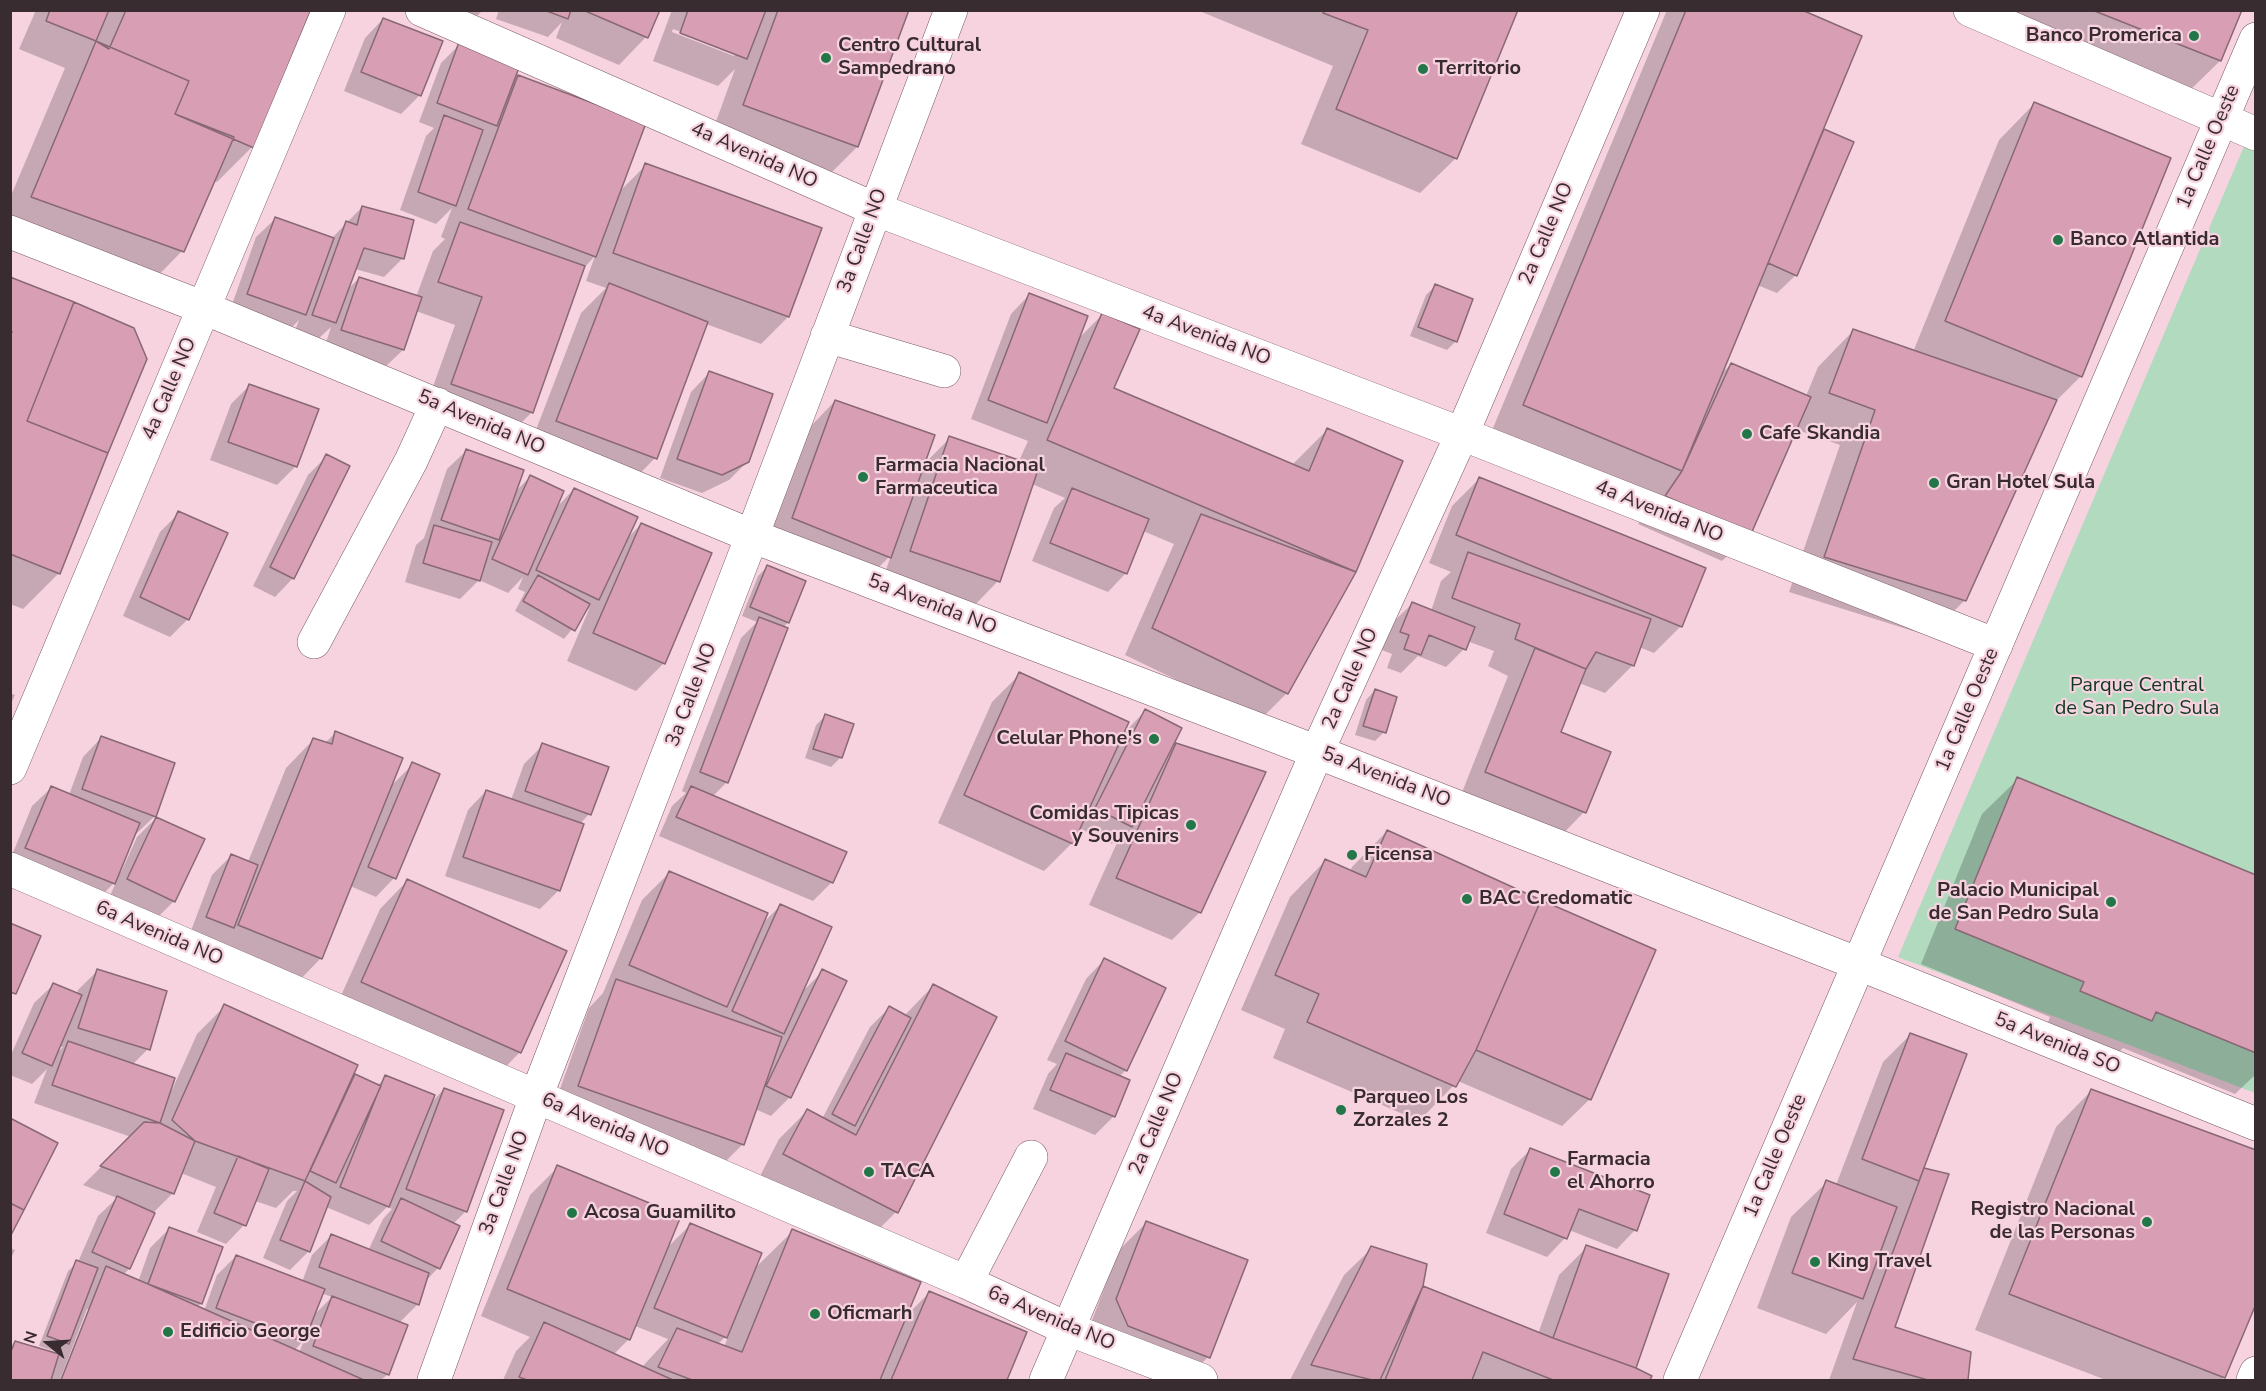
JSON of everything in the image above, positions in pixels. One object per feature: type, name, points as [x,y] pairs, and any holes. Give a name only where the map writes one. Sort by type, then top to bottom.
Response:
[{"type":"street","name":"4a Calle NO","points":[[10,768],[329,10]]},
{"type":"street","name":"4a Avenida NO","points":[[422,10],[875,209],[1462,434],[1996,645]]},
{"type":"street","name":"3a Calle NO","points":[[434,1380],[536,1097],[951,10]]},
{"type":"street","name":"2a Calle NO","points":[[1046,1380],[1317,752],[1462,434],[1643,10]]},
{"type":"street","points":[[1970,10],[2256,134]]},
{"type":"street","name":"1a Calle Oeste","points":[[1680,1380],[2256,39]]},
{"type":"street","name":"5a Avenida NO","points":[[10,232],[204,308],[752,536],[1317,752],[1859,964]]},
{"type":"street","points":[[828,336],[944,371]]},
{"type":"street","points":[[314,642],[411,461],[437,404]]},
{"type":"street","name":"6a Avenida NO","points":[[10,869],[966,1282],[1068,1329],[1201,1380]]},
{"type":"street","name":"5a Avenida SO","points":[[1859,964],[2256,1124]]},
{"type":"street","points":[[966,1282],[1031,1157]]},
{"type":"street","points":[[2253,1380],[2256,1373]]},
{"type":"green space","name":"Parque Central de San Pedro Sula","points":[[2245,144],[2255,148],[2255,875],[2018,777],[1955,928],[2084,982],[2080,991],[2152,1021],[2156,1012],[2255,1053],[2255,1093],[1898,957]]},
{"type":"building","points":[[50,10],[126,10],[109,49],[96,41],[46,21]]},
{"type":"building","points":[[109,10],[311,10],[254,148],[175,114],[189,81],[96,41]]},
{"type":"building","points":[[544,10],[571,10],[568,19]]},
{"type":"building","points":[[583,10],[660,10],[648,38]]},
{"type":"building","points":[[688,10],[766,10],[747,59],[680,33]]},
{"type":"building","name":"Centro Cultural Sampedrano","points":[[778,10],[909,10],[858,147],[743,105]]},
{"type":"building","name":"Territorio","points":[[1325,10],[1518,10],[1457,159],[1336,109],[1368,30],[1323,13]]},
{"type":"building","points":[[1686,10],[1802,10],[1862,36],[1682,471],[1523,405]]},
{"type":"building","name":"Banco Promerica","points":[[2092,10],[2242,10],[2221,61]]},
{"type":"building","points":[[383,18],[443,41],[421,96],[361,72]]},
{"type":"building","points":[[96,41],[189,81],[175,114],[234,137],[184,252],[31,197]]},
{"type":"building","points":[[459,42],[520,65],[497,126],[437,103]]},
{"type":"building","points":[[518,75],[646,123],[596,257],[468,209]]},
{"type":"building","name":"Banco Atlantida","points":[[2034,102],[2171,158],[2082,377],[1945,321]]},
{"type":"building","points":[[444,115],[483,130],[456,206],[418,192]]},
{"type":"building","points":[[1824,129],[1854,142],[1797,276],[1768,263]]},
{"type":"building","points":[[645,163],[822,228],[789,317],[613,253]]},
{"type":"building","points":[[362,206],[414,220],[404,259],[364,248],[336,323],[312,315],[346,221],[357,225]]},
{"type":"building","points":[[275,217],[334,238],[306,315],[247,294]]},
{"type":"building","points":[[460,222],[585,266],[533,413],[451,384],[482,297],[438,282]]},
{"type":"building","points":[[10,277],[74,302],[27,421],[108,453],[60,574],[10,554],[10,336],[12,332],[10,331]]},
{"type":"building","points":[[359,277],[422,297],[404,350],[341,330]]},
{"type":"building","points":[[609,283],[708,322],[657,459],[556,421]]},
{"type":"building","points":[[1435,284],[1473,299],[1457,342],[1418,327]]},
{"type":"building","points":[[1029,293],[1088,316],[1047,423],[988,400]]},
{"type":"building","points":[[74,302],[134,328],[147,359],[108,453],[27,421]]},
{"type":"building","points":[[1102,313],[1140,329],[1114,388],[1309,471],[1327,428],[1403,461],[1356,572],[1047,440]]},
{"type":"building","name":"Gran Hotel Sula","points":[[1853,329],[2057,400],[1966,601],[1824,557],[1875,410],[1829,393]]},
{"type":"building","name":"Cafe Skandia","points":[[1731,363],[1811,397],[1751,534],[1665,496],[1682,471]]},
{"type":"building","points":[[709,371],[773,394],[749,462],[722,475],[677,459]]},
{"type":"building","points":[[249,384],[319,409],[297,467],[228,442]]},
{"type":"building","name":"Farmacia Nacional Farmaceutica","points":[[835,400],[935,435],[891,558],[792,518]]},
{"type":"building","points":[[949,436],[1039,467],[1000,582],[910,551]]},
{"type":"building","points":[[466,449],[524,470],[499,540],[441,520]]},
{"type":"building","points":[[326,454],[350,466],[294,579],[270,567]]},
{"type":"building","points":[[530,475],[564,491],[528,575],[492,559]]},
{"type":"building","points":[[1479,477],[1706,568],[1682,627],[1456,535]]},
{"type":"building","points":[[574,488],[638,517],[599,600],[536,570]]},
{"type":"building","points":[[1072,488],[1149,519],[1127,574],[1050,543]]},
{"type":"building","points":[[178,511],[228,533],[189,620],[140,597]]},
{"type":"building","points":[[1201,514],[1356,572],[1288,694],[1152,628]]},
{"type":"building","points":[[641,523],[712,553],[665,664],[593,633]]},
{"type":"building","points":[[434,525],[492,542],[480,581],[423,563]]},
{"type":"building","points":[[1468,552],[1651,619],[1634,666],[1596,652],[1586,669],[1515,639],[1520,624],[1452,598]]},
{"type":"building","points":[[767,565],[806,581],[789,623],[750,607]]},
{"type":"building","points":[[538,575],[590,604],[575,631],[523,601]]},
{"type":"building","points":[[1412,602],[1475,627],[1466,650],[1429,635],[1421,655],[1404,649],[1409,635],[1400,632]]},
{"type":"building","points":[[759,617],[788,628],[728,783],[700,772]]},
{"type":"building","points":[[1535,648],[1586,669],[1561,732],[1611,752],[1586,813],[1485,772]]},
{"type":"building","points":[[1019,672],[1129,722],[1073,844],[964,795]]},
{"type":"building","points":[[1375,689],[1397,697],[1386,733],[1363,726]]},
{"type":"building","points":[[1145,709],[1182,728],[1132,827],[1095,808]]},
{"type":"building","points":[[825,714],[854,724],[842,758],[813,749]]},
{"type":"building","points":[[335,731],[403,758],[322,959],[238,925],[313,738],[332,744]]},
{"type":"building","points":[[101,736],[175,763],[156,817],[82,789]]},
{"type":"building","points":[[542,743],[609,767],[591,815],[525,791]]},
{"type":"building","name":"Comidas Tipicas y Souvenirs","points":[[1176,743],[1266,772],[1201,913],[1116,878]]},
{"type":"building","points":[[412,762],[440,774],[396,879],[368,867]]},
{"type":"building","name":"Palacio Municipal de San Pedro Sula","points":[[2017,777],[2256,875],[2256,1053],[2156,1012],[2152,1021],[2080,991],[2084,982],[1955,929]]},
{"type":"building","points":[[51,786],[140,823],[115,884],[25,848]]},
{"type":"building","points":[[691,786],[847,852],[833,883],[676,817]]},
{"type":"building","points":[[486,790],[584,824],[560,891],[463,857]]},
{"type":"building","points":[[156,817],[205,839],[175,902],[127,879]]},
{"type":"building","points":[[1387,830],[1541,900],[1476,1050],[1456,1087],[1307,1022],[1319,994],[1275,975],[1325,859],[1366,877]]},
{"type":"building","points":[[231,854],[258,865],[234,928],[206,917]]},
{"type":"building","points":[[669,871],[768,913],[727,1007],[629,965]]},
{"type":"building","points":[[407,879],[567,951],[521,1053],[361,982]]},
{"type":"building","points":[[1541,900],[1656,950],[1591,1100],[1476,1050]]},
{"type":"building","points":[[780,904],[832,927],[784,1034],[732,1011]]},
{"type":"building","points":[[10,923],[41,936],[16,994],[10,992]]},
{"type":"building","points":[[1104,958],[1166,988],[1127,1071],[1065,1041]]},
{"type":"building","points":[[97,969],[167,991],[150,1050],[78,1028]]},
{"type":"building","points":[[822,969],[847,981],[791,1098],[766,1086]]},
{"type":"building","points":[[616,979],[782,1037],[744,1145],[578,1086]]},
{"type":"building","points":[[53,983],[82,995],[52,1066],[22,1053]]},
{"type":"building","points":[[933,984],[997,1017],[898,1213],[783,1154],[807,1109],[856,1135]]},
{"type":"building","points":[[224,1004],[358,1065],[305,1181],[195,1141],[172,1120]]},
{"type":"building","points":[[889,1006],[911,1018],[855,1126],[832,1114]]},
{"type":"building","points":[[1910,1033],[1967,1054],[1919,1181],[1862,1159]]},
{"type":"building","points":[[68,1041],[175,1078],[160,1123],[52,1085]]},
{"type":"building","points":[[1066,1053],[1130,1080],[1115,1117],[1050,1090]]},
{"type":"building","points":[[355,1074],[381,1086],[336,1183],[310,1171]]},
{"type":"building","points":[[385,1075],[435,1095],[389,1207],[340,1187]]},
{"type":"building","points":[[444,1088],[504,1110],[467,1212],[406,1189]]},
{"type":"building","name":"Registro Nacional de las Personas","points":[[2091,1089],[2256,1150],[2256,1304],[2225,1378],[2009,1294]]},
{"type":"building","points":[[10,1118],[58,1143],[24,1210],[10,1203]]},
{"type":"building","points":[[144,1122],[160,1123],[195,1141],[174,1194],[100,1166]]},
{"type":"building","name":"Farmacia el Ahorro","points":[[1530,1148],[1650,1195],[1637,1231],[1579,1209],[1567,1239],[1504,1214]]},
{"type":"building","points":[[238,1156],[269,1169],[246,1226],[214,1213]]},
{"type":"building","points":[[557,1165],[681,1216],[630,1340],[507,1289]]},
{"type":"building","points":[[1924,1168],[1949,1174],[1895,1327],[1971,1352],[1968,1380],[1928,1380],[1853,1359]]},
{"type":"building","points":[[1826,1180],[1897,1207],[1863,1299],[1792,1273]]},
{"type":"building","points":[[305,1181],[331,1197],[310,1252],[280,1240]]},
{"type":"building","points":[[117,1196],[155,1213],[130,1269],[92,1252]]},
{"type":"building","points":[[401,1198],[460,1226],[440,1269],[381,1241]]},
{"type":"building","points":[[10,1203],[24,1210],[10,1237]]},
{"type":"building","points":[[1146,1221],[1248,1260],[1210,1358],[1128,1326],[1116,1299]]},
{"type":"building","points":[[690,1223],[762,1253],[727,1338],[654,1308]]},
{"type":"building","points":[[169,1227],[223,1247],[202,1304],[148,1284]]},
{"type":"building","points":[[792,1229],[921,1282],[880,1380],[692,1380],[658,1367],[677,1328],[742,1352]]},
{"type":"building","points":[[331,1234],[429,1273],[419,1305],[319,1267]]},
{"type":"building","points":[[1586,1245],[1669,1274],[1636,1368],[1553,1338]]},
{"type":"building","points":[[1371,1246],[1427,1264],[1423,1286],[1380,1380],[1311,1365]]},
{"type":"building","points":[[236,1255],[325,1289],[304,1342],[216,1308]]},
{"type":"building","points":[[76,1260],[98,1268],[69,1344],[47,1336]]},
{"type":"building","name":"Edificio George","points":[[106,1266],[148,1284],[364,1380],[61,1380]]},
{"type":"building","points":[[1423,1286],[1652,1376],[1650,1380],[1553,1380],[1483,1352],[1472,1380],[1385,1380]]},
{"type":"building","points":[[929,1291],[1027,1332],[1007,1380],[891,1380]]},
{"type":"building","points":[[332,1296],[408,1325],[389,1375],[313,1346]]},
{"type":"building","points":[[544,1322],[673,1380],[527,1380],[519,1377]]},
{"type":"building","points":[[15,1341],[59,1354],[51,1380],[10,1380],[10,1354]]},
{"type":"place","name":"Banco Promerica","points":[[2194,36]]},
{"type":"place","name":"Centro Cultural Sampedrano","points":[[826,58]]},
{"type":"place","name":"Territorio","points":[[1423,69]]},
{"type":"place","name":"Banco Atlantida","points":[[2058,240]]},
{"type":"place","name":"Cafe Skandia","points":[[1747,434]]},
{"type":"place","name":"Farmacia Nacional Farmaceutica","points":[[863,477]]},
{"type":"place","name":"Gran Hotel Sula","points":[[1934,483]]},
{"type":"place","name":"Celular Phone's","points":[[1154,739]]},
{"type":"place","name":"Comidas Tipicas y Souvenirs","points":[[1191,825]]},
{"type":"place","name":"Ficensa","points":[[1352,855]]},
{"type":"place","name":"BAC Credomatic","points":[[1467,899]]},
{"type":"place","name":"Palacio Municipal de San Pedro Sula","points":[[2111,902]]},
{"type":"place","name":"Parqueo Los Zorzales 2","points":[[1341,1110]]},
{"type":"place","name":"TACA","points":[[869,1172]]},
{"type":"place","name":"Farmacia el Ahorro","points":[[1555,1172]]},
{"type":"place","name":"Acosa Guamilito","points":[[572,1213]]},
{"type":"place","name":"Registro Nacional de las Personas","points":[[2147,1222]]},
{"type":"place","name":"King Travel","points":[[1815,1262]]},
{"type":"place","name":"Oficmarh","points":[[815,1314]]},
{"type":"place","name":"Edificio George","points":[[168,1332]]}]
